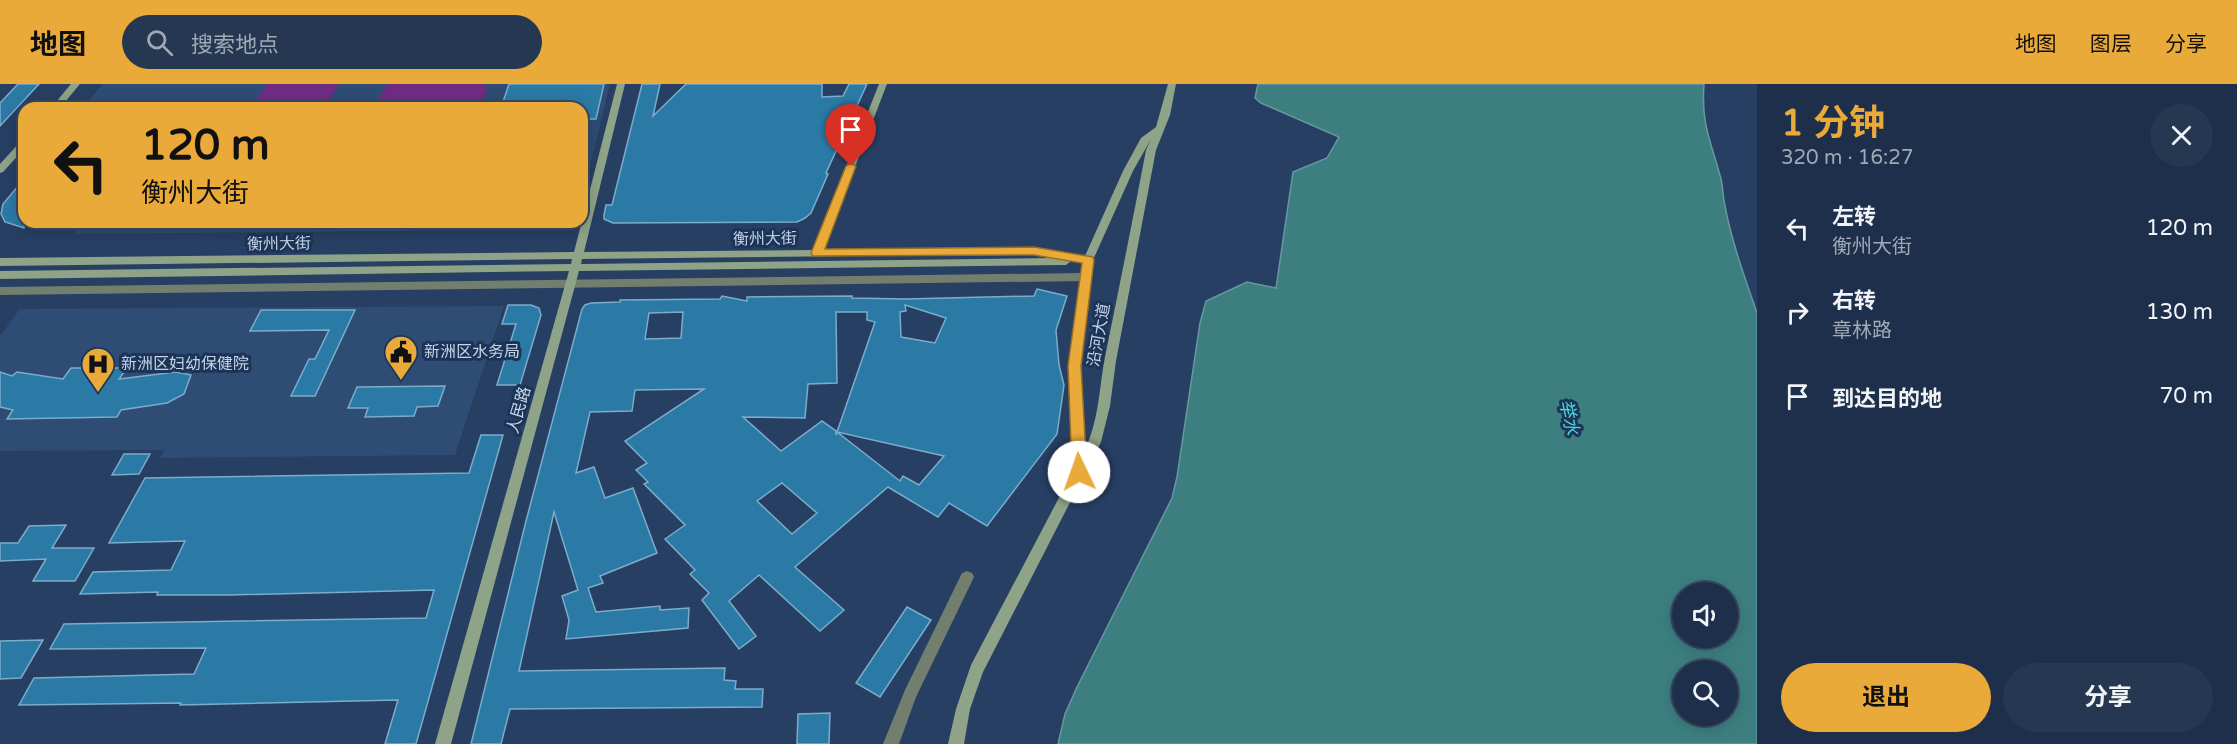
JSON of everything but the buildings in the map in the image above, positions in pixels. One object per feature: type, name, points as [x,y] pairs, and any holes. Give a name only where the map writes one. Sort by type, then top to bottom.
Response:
[{"type":"main road","points":[[60,102],[76,84]]},
{"type":"main road","name":"人民路","points":[[588,215],[621,84]]},
{"type":"main road","points":[[817,253],[883,84]]},
{"type":"main road","name":"沿河大道","points":[[957,744],[963,709],[976,670],[1095,442],[1104,406],[1110,361],[1151,150],[1172,84]]},
{"type":"main road","points":[[1079,472],[1074,366],[1088,260],[1146,138],[1160,127]]},
{"type":"main road","points":[[0,170],[18,150]]},
{"type":"main road","name":"人民路","points":[[443,744],[585,228]]},
{"type":"main road","name":"衡州大街","points":[[0,275],[576,262],[817,253],[1034,251],[1088,260]]},
{"type":"main road","name":"衡州大街","points":[[0,262],[1036,263],[1088,260]]},
{"type":"street","points":[[0,291],[1085,277]]},
{"type":"street","points":[[891,744],[910,695],[968,577]]},
{"type":"shaded area","points":[[103,84],[610,84],[588,174],[588,102],[87,102]]},
{"type":"shaded area","points":[[267,84],[339,84],[328,102],[255,102]]},
{"type":"shaded area","points":[[387,84],[484,84],[487,90],[482,102],[377,102]]},
{"type":"shaded area","points":[[78,228],[574,228],[574,229],[74,234]]},
{"type":"shaded area","points":[[504,306],[455,455],[160,458],[164,450],[0,451],[0,336],[20,309]]},
{"type":"water","name":"举水","points":[[1258,84],[1704,84],[1704,111],[1721,179],[1724,203],[1739,260],[1757,313],[1757,744],[1058,744],[1065,714],[1077,687],[1172,498],[1200,323],[1206,301],[1247,282],[1276,288],[1293,172],[1327,158],[1339,137],[1261,103],[1255,98]]},
{"type":"place","name":"新洲区水务局","points":[[401,381]]},
{"type":"place","name":"新洲区妇幼保健院","points":[[98,393]]},
{"type":"route","points":[[851,166],[817,253],[1034,251],[1088,260],[1074,366],[1079,472]]}]
